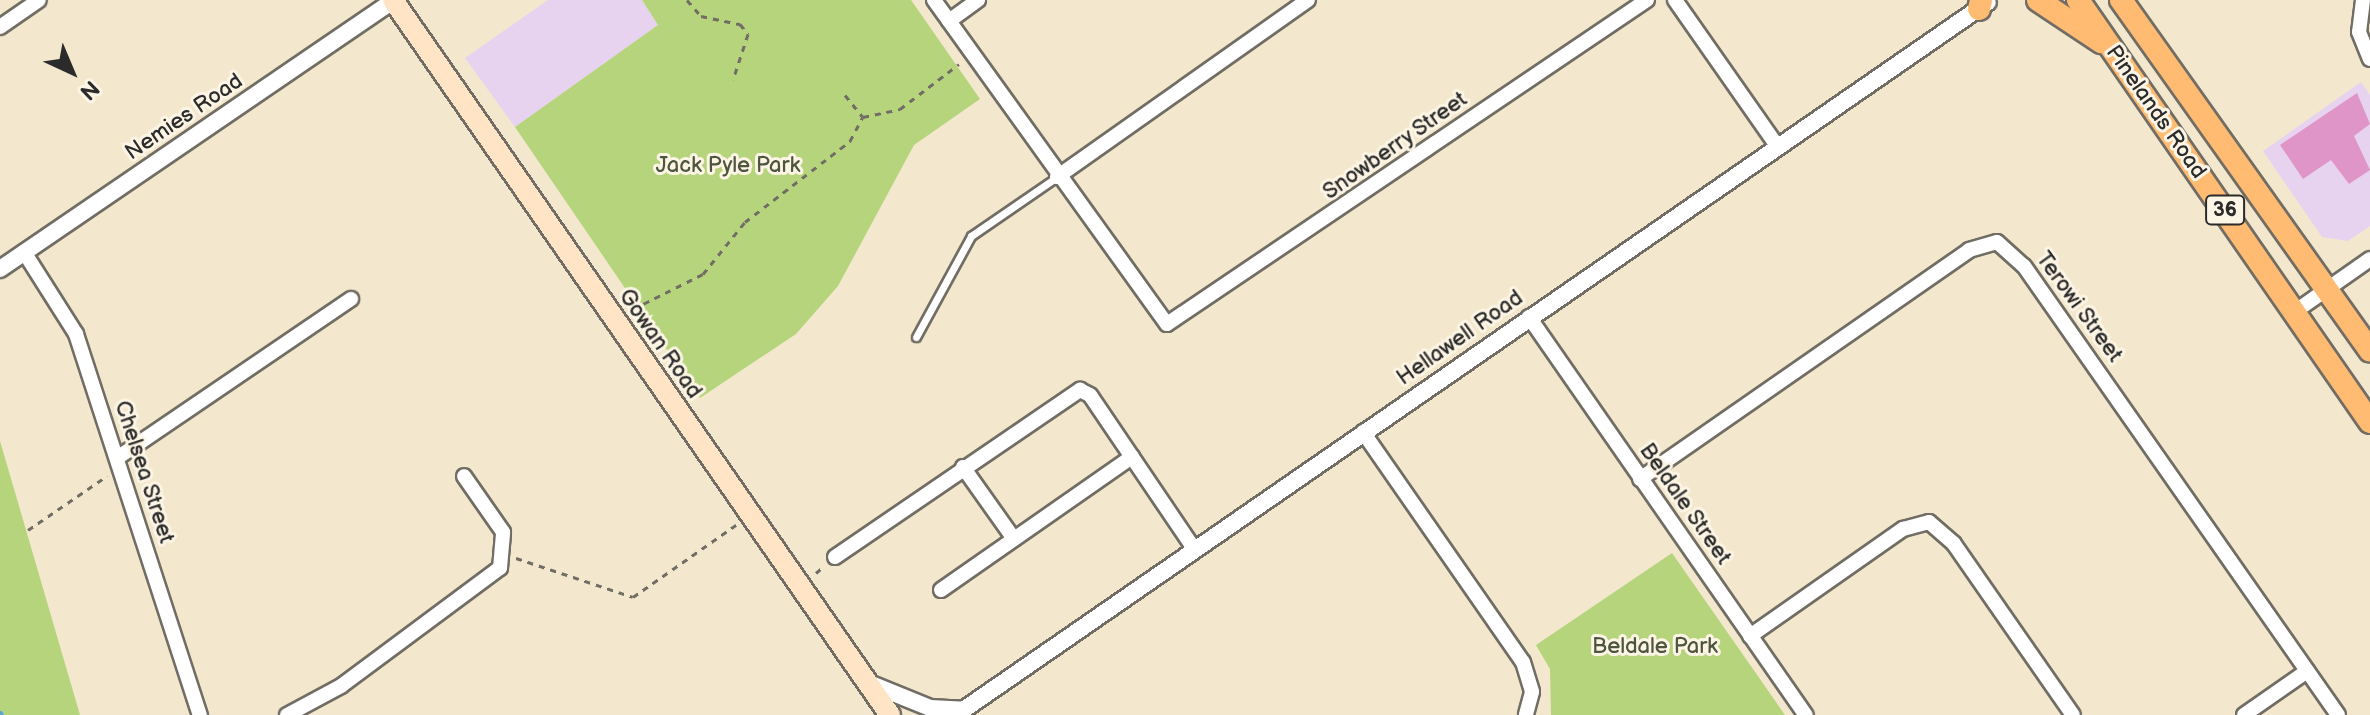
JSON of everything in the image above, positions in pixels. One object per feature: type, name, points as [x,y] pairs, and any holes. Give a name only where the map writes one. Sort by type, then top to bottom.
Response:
[{"type":"main road","name":"Gowan Road","points":[[393,0],[890,715]]},
{"type":"main road","points":[[2038,0],[2114,53]]},
{"type":"main road","name":"Pinelands Road","points":[[2078,0],[2370,422]]},
{"type":"main road","name":"Pinelands Road","points":[[2123,2],[2370,351]]},
{"type":"street","points":[[0,27],[39,0]]},
{"type":"street","name":"Nemies Road","points":[[0,269],[393,0]]},
{"type":"street","points":[[934,0],[1057,177],[1308,0]]},
{"type":"street","points":[[949,21],[978,0]]},
{"type":"street","name":"Snowberry Street","points":[[1057,177],[1167,324],[1647,0]]},
{"type":"street","points":[[1675,0],[1778,147]]},
{"type":"street","points":[[2363,0],[2359,32],[2370,59]]},
{"type":"street","name":"Hellawell Road","points":[[960,712],[1984,3]]},
{"type":"street","name":"Terowi Street","points":[[1640,479],[1969,250],[1997,242],[2024,266],[2338,715]]},
{"type":"street","name":"Chelsea Street","points":[[24,252],[76,334],[200,715]]},
{"type":"street","points":[[2293,313],[2370,259]]},
{"type":"street","points":[[119,462],[351,299]]},
{"type":"street","name":"Beldale Street","points":[[1529,317],[1806,715]]},
{"type":"street","points":[[835,557],[1080,390],[1132,457],[1195,550]]},
{"type":"street","points":[[1363,432],[1523,662],[1532,692],[1526,715]]},
{"type":"street","points":[[941,590],[1132,457]]},
{"type":"street","points":[[963,467],[1014,539]]},
{"type":"street","points":[[287,715],[341,686],[489,580],[505,554],[503,532],[464,476]]},
{"type":"street","points":[[1750,636],[1903,529],[1929,522],[1954,544],[2073,715]]},
{"type":"street","points":[[2244,715],[2307,671]]},
{"type":"street","points":[[866,681],[930,708],[960,712]]},
{"type":"lane","points":[[916,337],[971,236],[1057,177]]},
{"type":"path","points":[[687,0],[701,16],[740,24],[748,34],[733,80]]},
{"type":"path","points":[[633,309],[703,274],[745,222],[850,141],[863,117],[900,109],[972,54]]},
{"type":"path","points":[[845,95],[863,117]]},
{"type":"path","points":[[28,530],[119,462]]},
{"type":"path","points":[[505,554],[633,597],[750,515]]},
{"type":"shaded area","points":[[548,0],[642,0],[658,25],[515,127],[465,58]]},
{"type":"shaded area","points":[[2361,82],[2370,95],[2370,226],[2348,241],[2322,237],[2263,151]]},
{"type":"green space","name":"Jack Pyle Park","points":[[642,0],[911,0],[980,99],[914,145],[838,286],[796,334],[700,398],[515,127],[658,25]]},
{"type":"green space","points":[[0,441],[80,715],[0,715]]},
{"type":"green space","name":"Beldale Park","points":[[1672,553],[1785,715],[1551,715],[1550,669],[1536,645]]},
{"type":"building","points":[[2357,93],[2370,124],[2354,136],[2370,170],[2349,184],[2331,160],[2303,179],[2280,145]]}]
